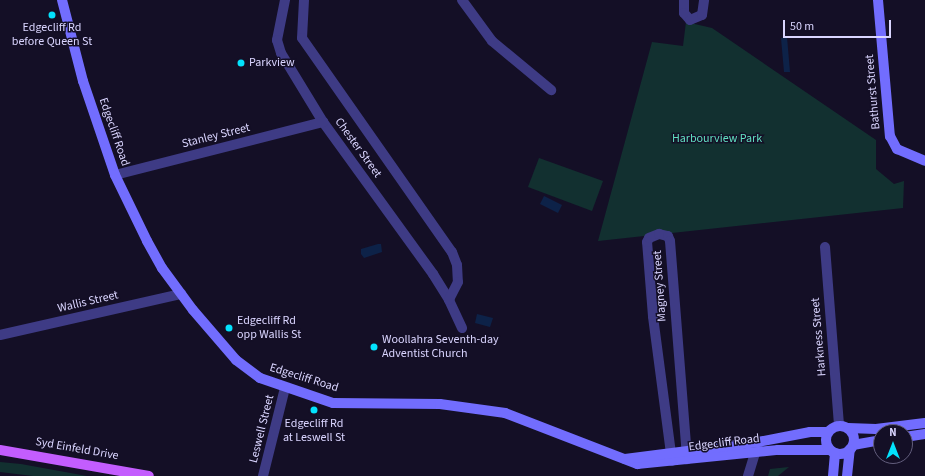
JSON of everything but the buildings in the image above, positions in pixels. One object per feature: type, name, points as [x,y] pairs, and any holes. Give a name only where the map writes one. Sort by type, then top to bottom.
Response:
[{"type":"main road","name":"Syd Einfeld Drive","points":[[0,450],[149,476]]},
{"type":"street","name":"Edgecliff Road","points":[[62,0],[82,81],[115,175],[147,241],[181,294],[236,360],[260,378],[285,388],[333,403],[440,404],[505,413],[637,464],[687,456],[810,432],[828,432]]},
{"type":"street","name":"Chester Street","points":[[285,0],[276,40],[281,53],[323,122],[449,300],[462,328]]},
{"type":"street","name":"Chester Street","points":[[304,0],[302,38],[452,252],[457,265],[458,282],[449,300]]},
{"type":"street","points":[[462,0],[492,42],[551,90]]},
{"type":"street","points":[[684,0],[684,13],[690,20],[702,14],[704,0]]},
{"type":"street","name":"Bathurst Street","points":[[878,0],[890,136],[897,149],[925,161]]},
{"type":"street","name":"Stanley Street","points":[[115,175],[323,122]]},
{"type":"street","name":"Magney Street","points":[[672,458],[653,316],[647,242],[649,238],[659,234],[668,236],[670,241],[687,456]]},
{"type":"street","name":"Harkness Street","points":[[825,247],[843,427]]},
{"type":"street","name":"Wallis Street","points":[[0,335],[181,294]]},
{"type":"street","name":"Leswell Street","points":[[263,476],[285,388]]},
{"type":"street","points":[[833,476],[833,452],[825,440],[828,432],[843,427],[876,429],[925,423]]},
{"type":"street","points":[[843,427],[854,438],[847,476]]},
{"type":"street","points":[[913,436],[925,434]]},
{"type":"street","points":[[748,476],[758,442]]},
{"type":"street","points":[[833,452],[844,454],[852,447],[873,442]]},
{"type":"street","name":"Edgecliff Road","points":[[687,456],[755,453],[797,449],[833,452]]},
{"type":"green space","name":"Harbourview Park","points":[[686,22],[712,28],[876,140],[876,169],[894,184],[904,181],[903,208],[598,241],[652,42],[683,46]]},
{"type":"green space","points":[[539,158],[603,181],[592,211],[528,187]]},
{"type":"green space","points":[[0,462],[21,464],[87,476],[33,476],[0,472]]},
{"type":"green space","points":[[789,467],[778,476],[768,476],[770,469]]},
{"type":"water","points":[[787,37],[790,72],[784,72],[781,38]]},
{"type":"water","points":[[544,196],[562,205],[558,213],[540,204]]},
{"type":"water","points":[[381,244],[382,252],[364,258],[361,254],[361,249]]},
{"type":"water","points":[[477,314],[493,318],[490,327],[475,323]]},
{"type":"place","name":"Edgecliff Rd before Queen St","points":[[52,15]]},
{"type":"place","name":"Parkview","points":[[241,63]]},
{"type":"place","name":"Edgecliff Rd opp Wallis St","points":[[229,328]]},
{"type":"place","name":"Woollahra Seventh-day Adventist Church","points":[[374,347]]},
{"type":"place","name":"Edgecliff Rd at Leswell St","points":[[314,410]]}]
